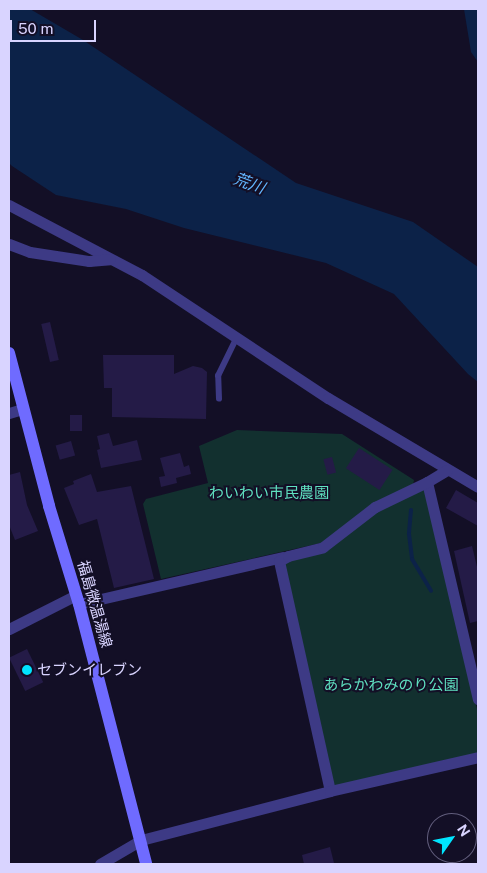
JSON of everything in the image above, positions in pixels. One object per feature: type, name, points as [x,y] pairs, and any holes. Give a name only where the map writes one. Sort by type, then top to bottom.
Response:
[{"type":"main road","name":"福島微温湯線","points":[[9,353],[22,409],[78,599],[146,864]]},
{"type":"street","points":[[9,205],[142,275],[328,398],[478,487]]},
{"type":"street","points":[[9,244],[40,254],[88,261],[112,259]]},
{"type":"street","points":[[9,413],[22,409]]},
{"type":"street","points":[[9,630],[78,599],[283,557],[322,547],[375,508],[447,470]]},
{"type":"street","points":[[427,482],[478,699]]},
{"type":"street","points":[[283,557],[279,561],[330,791]]},
{"type":"street","points":[[100,864],[141,840],[330,791],[478,757]]},
{"type":"lane","points":[[219,399],[218,376],[237,337]]},
{"type":"green space","name":"わいわい市民農園","points":[[237,430],[342,434],[414,480],[413,485],[321,543],[161,579],[143,504],[146,499],[208,483],[199,446]]},
{"type":"green space","name":"あらかわみのり公園","points":[[424,487],[478,713],[478,755],[333,788],[283,563],[326,549],[375,511]]},
{"type":"water","name":"荒川","points":[[9,9],[30,9],[83,40],[296,183],[413,222],[478,267],[478,382],[468,374],[394,294],[326,263],[184,228],[126,209],[56,195],[12,166],[9,163]]},
{"type":"water","points":[[464,9],[478,9],[478,62],[471,52]]},
{"type":"building","points":[[50,322],[59,360],[50,362],[41,324]]},
{"type":"building","points":[[103,355],[174,355],[174,374],[193,366],[202,368],[207,372],[206,419],[112,417],[112,388],[104,388]]},
{"type":"building","points":[[70,415],[82,415],[82,431],[70,431]]},
{"type":"building","points":[[109,433],[113,446],[137,440],[142,460],[101,468],[97,450],[100,449],[97,436]]},
{"type":"building","points":[[71,441],[75,455],[60,460],[56,445]]},
{"type":"building","points":[[359,448],[393,470],[379,490],[346,468]]},
{"type":"building","points":[[180,453],[184,467],[189,465],[191,474],[176,478],[177,483],[161,487],[159,477],[165,476],[160,458]]},
{"type":"building","points":[[332,457],[336,472],[327,475],[323,459]]},
{"type":"building","points":[[20,472],[27,505],[38,531],[15,540],[9,525],[9,475]]},
{"type":"building","points":[[91,474],[97,492],[131,486],[154,579],[114,588],[97,519],[79,525],[64,488],[74,484],[73,481]]},
{"type":"building","points":[[456,490],[478,503],[478,526],[446,508]]},
{"type":"building","points":[[472,546],[478,571],[478,621],[470,623],[454,551]]},
{"type":"building","points":[[27,649],[43,682],[25,691],[9,658]]},
{"type":"building","points":[[330,847],[334,863],[304,864],[302,855]]},
{"type":"waterway","points":[[411,510],[409,534],[412,559],[431,591]]},
{"type":"place","name":"セブンイレブン","points":[[27,670]]}]
